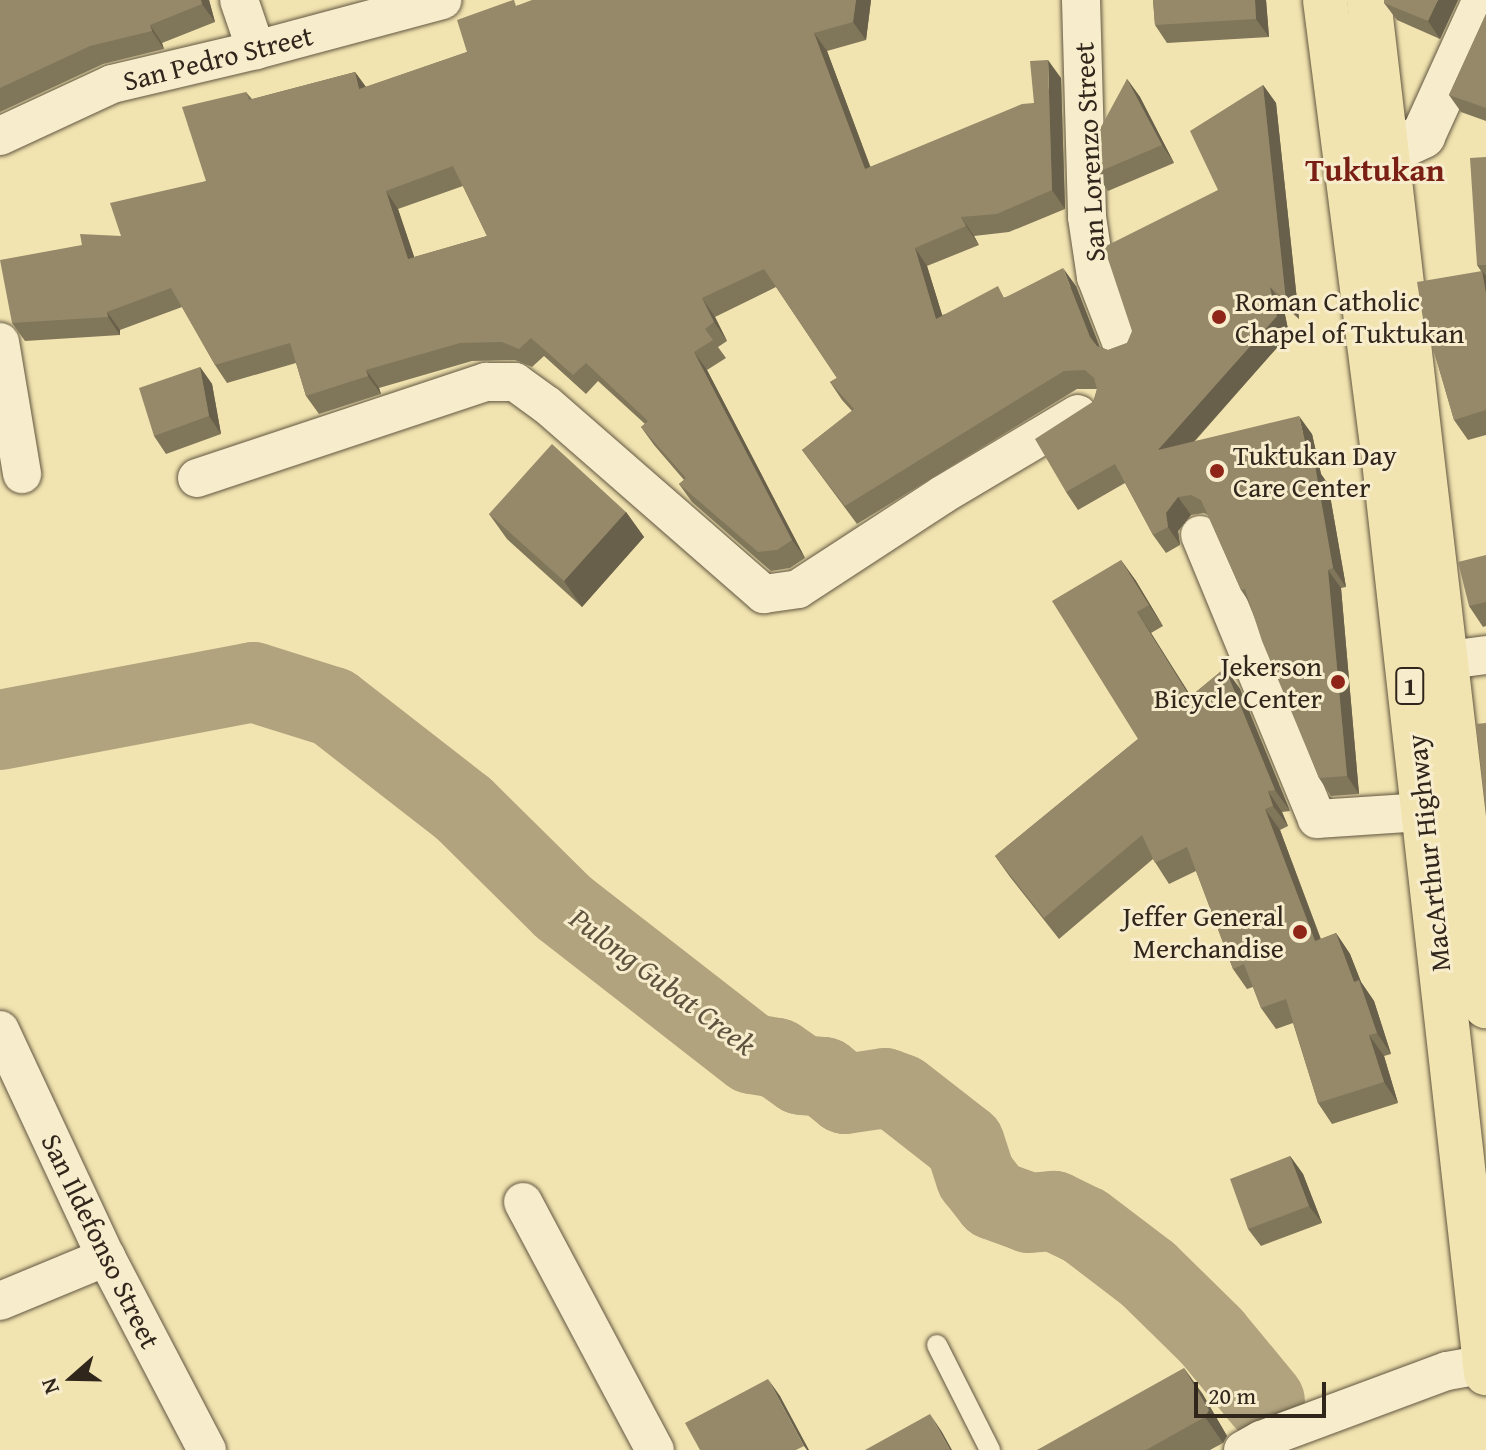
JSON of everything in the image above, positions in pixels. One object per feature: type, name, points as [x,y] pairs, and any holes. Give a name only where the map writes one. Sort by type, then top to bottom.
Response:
[{"type":"highway","name":"MacArthur Highway","points":[[1325,0],[1347,157],[1447,660]]},
{"type":"highway","name":"MacArthur Highway","points":[[1369,0],[1447,660],[1444,811],[1486,1373]]},
{"type":"highway","name":"MacArthur Highway","points":[[1444,811],[1486,1006]]},
{"type":"street","points":[[239,0],[256,50]]},
{"type":"street","name":"San Pedro Street","points":[[0,136],[112,84],[256,50],[442,0]]},
{"type":"street","name":"San Lorenzo Street","points":[[1081,0],[1087,217],[1096,277],[1123,347]]},
{"type":"street","points":[[1347,157],[1389,152],[1423,136],[1485,0]]},
{"type":"street","points":[[0,342],[22,474]]},
{"type":"street","points":[[197,478],[486,382],[515,382],[547,405],[764,594],[798,589],[942,495],[1088,408]]},
{"type":"street","points":[[1200,535],[1317,819],[1444,811]]},
{"type":"street","name":"San Ildefonso Street","points":[[0,1030],[106,1257],[207,1450]]},
{"type":"street","points":[[523,1202],[655,1450]]},
{"type":"street","points":[[0,1301],[106,1257]]},
{"type":"street","points":[[1243,1450],[1261,1440],[1447,1371],[1486,1364]]},
{"type":"lane","points":[[937,1345],[990,1450]]},
{"type":"building","points":[[0,0],[201,0],[202,4],[150,25],[152,31],[90,46],[0,88]]},
{"type":"building","points":[[513,0],[516,6],[532,0],[856,0],[853,22],[814,33],[865,169],[1022,104],[1034,103],[1030,61],[1048,60],[1052,190],[997,214],[961,217],[966,226],[915,248],[936,319],[998,286],[1004,298],[1063,268],[1090,337],[1097,346],[1108,350],[1127,343],[1132,331],[1104,247],[1218,190],[1190,131],[1263,85],[1286,301],[1270,287],[1277,316],[1158,450],[1299,416],[1311,466],[1315,465],[1333,568],[1328,570],[1347,776],[1319,778],[1262,641],[1245,589],[1241,590],[1201,500],[1191,495],[1178,497],[1166,513],[1168,527],[1153,535],[1115,464],[1066,492],[1035,439],[1094,401],[1097,389],[1094,378],[1085,370],[1064,371],[845,506],[802,450],[854,409],[830,382],[837,378],[764,269],[702,298],[714,322],[705,329],[713,340],[694,352],[792,540],[777,550],[758,552],[679,484],[686,478],[641,427],[648,421],[586,363],[573,375],[531,338],[519,349],[502,342],[460,343],[366,370],[368,376],[306,396],[290,343],[215,365],[171,288],[107,312],[108,317],[12,323],[0,260],[82,245],[80,234],[121,236],[110,203],[206,181],[182,107],[246,92],[249,100],[355,72],[359,89],[467,52],[457,20]],"holes":[[[453,166],[487,236],[408,259],[386,191]]]},
{"type":"building","points":[[1153,0],[1255,0],[1256,19],[1155,25]]},
{"type":"building","points":[[1384,0],[1438,0],[1428,21],[1384,3]]},
{"type":"building","points":[[1486,14],[1486,108],[1449,95]]},
{"type":"building","points":[[1127,79],[1162,145],[1096,173],[1095,138]]},
{"type":"building","points":[[1486,157],[1486,265],[1477,265],[1470,158]]},
{"type":"building","points":[[1482,271],[1486,294],[1486,410],[1454,420],[1428,330],[1425,331],[1417,282]]},
{"type":"building","points":[[200,367],[209,416],[154,436],[139,388]]},
{"type":"building","points":[[552,444],[626,512],[564,581],[489,514]]},
{"type":"building","points":[[1486,555],[1486,602],[1469,606],[1458,562]]},
{"type":"building","points":[[1121,560],[1149,605],[1137,612],[1190,697],[1225,668],[1275,790],[1268,791],[1273,806],[1265,809],[1315,941],[1336,933],[1354,982],[1359,980],[1377,1033],[1369,1035],[1384,1082],[1318,1103],[1286,999],[1261,1008],[1244,964],[1233,969],[1187,847],[1155,863],[1142,835],[1044,918],[995,856],[1138,739],[1052,601]]},
{"type":"building","points":[[1486,723],[1486,808],[1476,724]]},
{"type":"building","points":[[1290,1156],[1309,1206],[1248,1229],[1230,1179]]},
{"type":"building","points":[[1184,1368],[1209,1410],[1205,1417],[1146,1450],[1037,1450]]},
{"type":"building","points":[[768,1379],[804,1446],[796,1450],[700,1450],[685,1423]]},
{"type":"building","points":[[930,1414],[950,1450],[865,1450]]},
{"type":"waterway","name":"Pulong Gubat Creek","points":[[0,730],[253,682],[333,707],[464,809],[563,907],[752,1054],[777,1058],[801,1075],[824,1077],[845,1094],[885,1088],[901,1094],[965,1144],[976,1177],[994,1200],[1029,1213],[1054,1211],[1085,1226],[1148,1274],[1212,1337],[1265,1401]]},
{"type":"place","name":"Roman Catholic Chapel of Tuktukan","points":[[1219,317]]},
{"type":"place","name":"Tuktukan Day Care Center","points":[[1217,471]]},
{"type":"place","name":"Jekerson Bicycle Center","points":[[1338,682]]},
{"type":"place","name":"Jeffer General Merchandise","points":[[1300,932]]},
{"type":"district","name":"Tuktukan","points":[[1375,170]]}]
